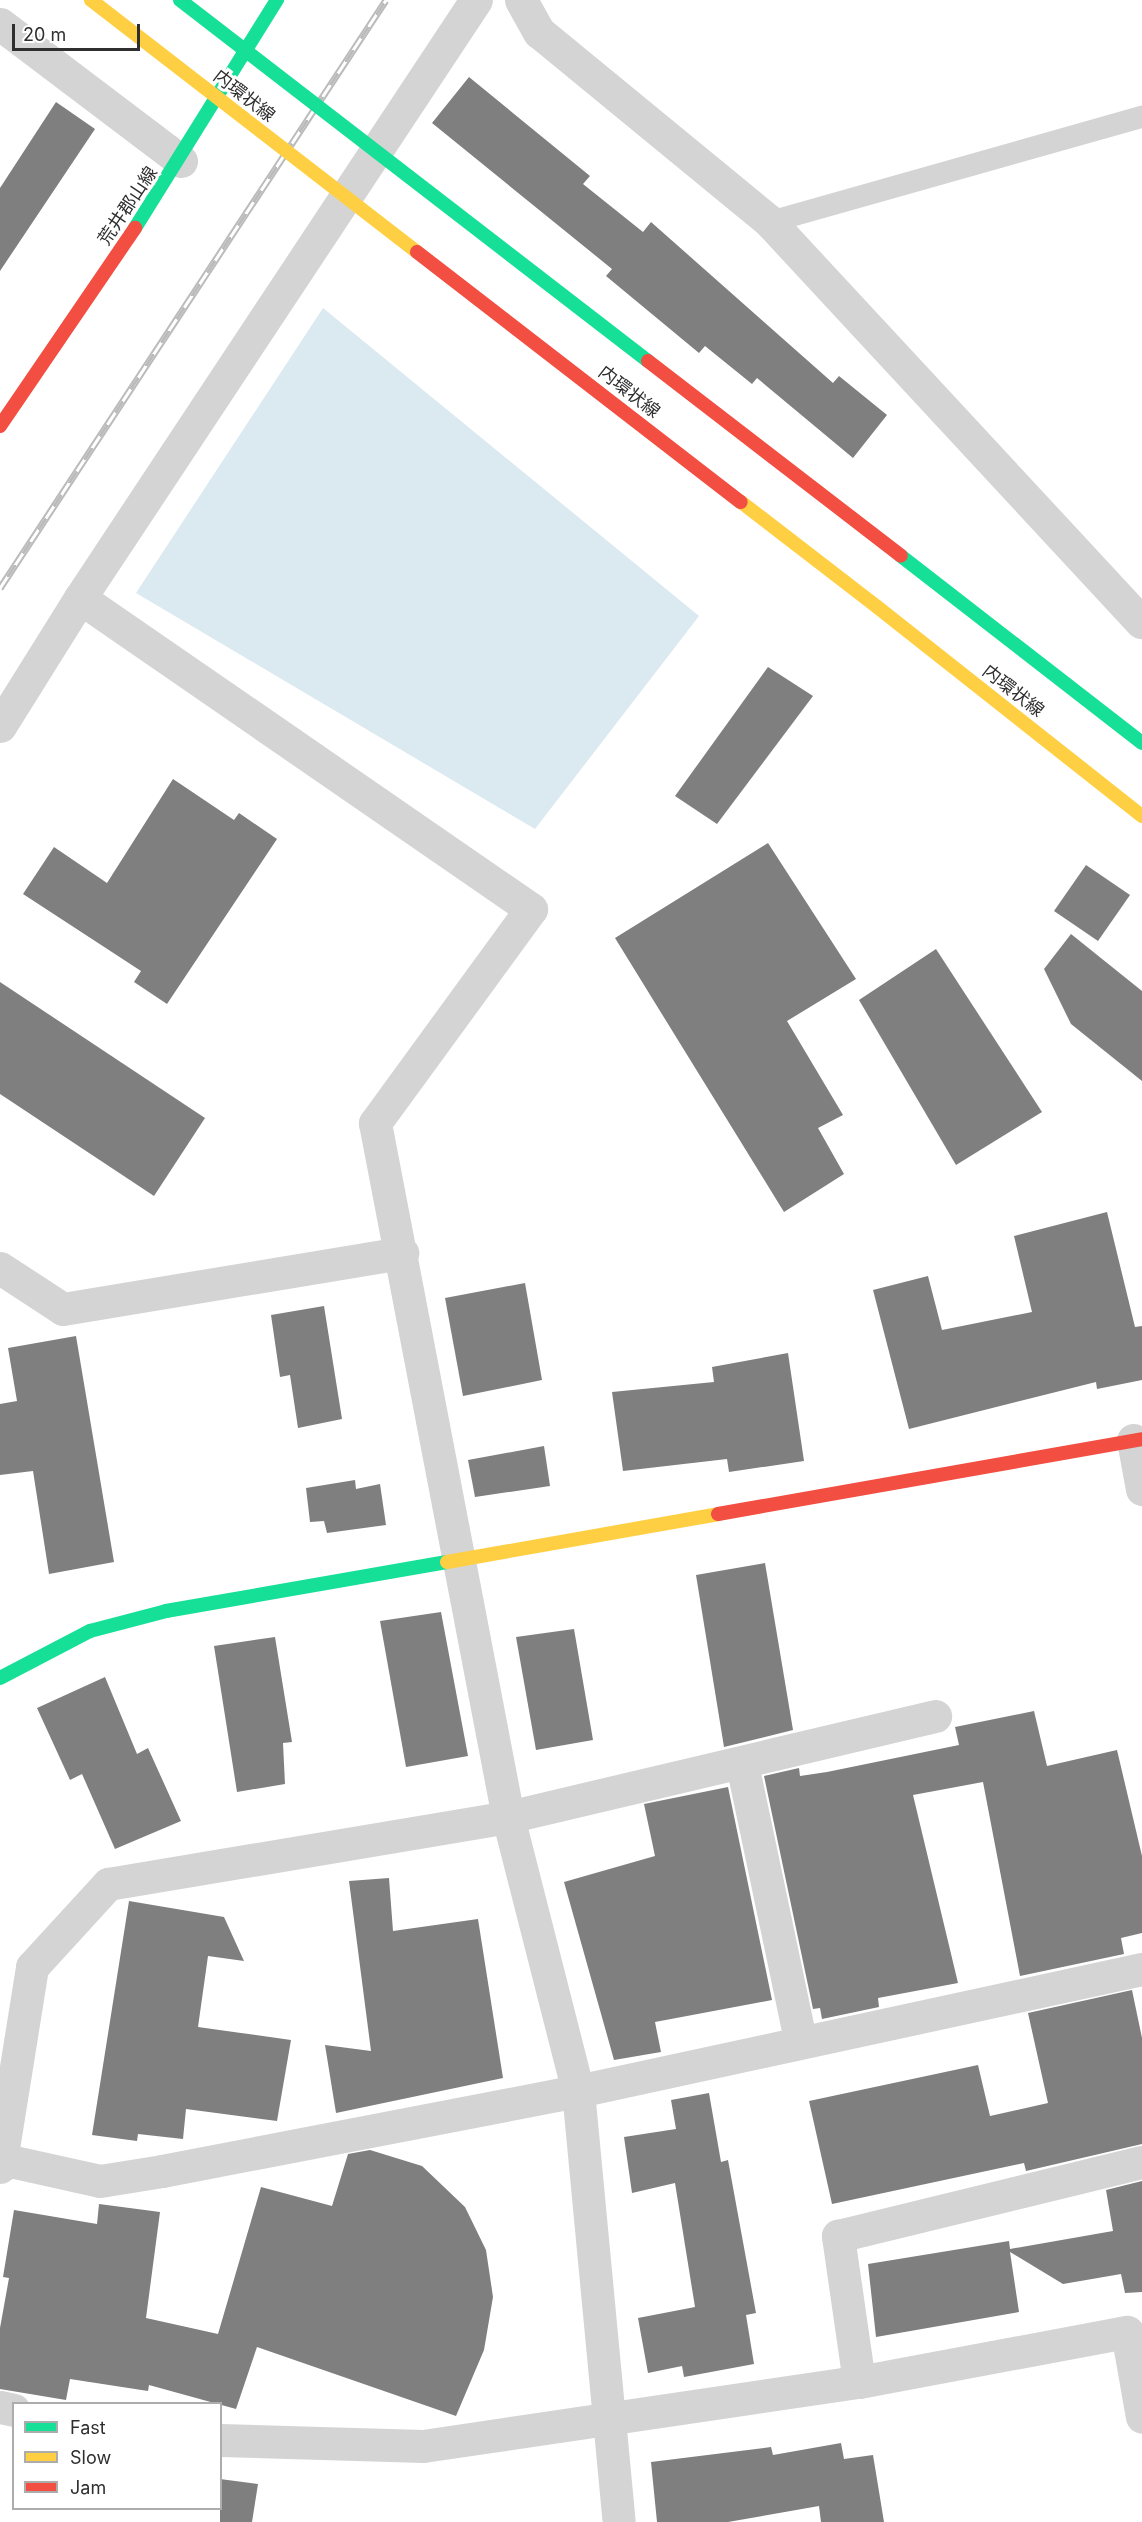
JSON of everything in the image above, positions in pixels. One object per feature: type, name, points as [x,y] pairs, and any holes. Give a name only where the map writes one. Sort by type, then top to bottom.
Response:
[{"type":"street","name":"内環状線","points":[[91,0],[876,606],[1142,816]]},
{"type":"street","name":"内環状線","points":[[180,0],[1142,743]]},
{"type":"street","name":"荒井郡山線","points":[[0,426],[181,161],[278,0]]},
{"type":"street","points":[[0,726],[80,598],[476,0]]},
{"type":"street","points":[[521,0],[539,32],[770,222],[1141,622]]},
{"type":"street","points":[[0,24],[181,161]]},
{"type":"street","points":[[80,598],[531,909],[375,1123],[461,1559],[508,1817],[578,2091],[620,2522]]},
{"type":"street","points":[[0,1268],[63,1309],[402,1252]]},
{"type":"street","points":[[0,1678],[90,1631],[166,1611],[1138,1439],[1142,1489]]},
{"type":"street","points":[[935,1716],[742,1764],[508,1817],[108,1884],[32,1967],[1,2163],[100,2181],[578,2091],[800,2040],[1142,1969]]},
{"type":"street","points":[[742,1764],[800,2040]]},
{"type":"street","points":[[859,2382],[838,2236],[1142,2162]]},
{"type":"street","points":[[222,2440],[423,2446],[859,2382],[1127,2332],[1142,2417]]},
{"type":"lane","points":[[770,222],[1142,117]]},
{"type":"shaded area","points":[[323,308],[699,616],[535,829],[136,593]]},
{"type":"building","points":[[469,77],[590,176],[583,184],[643,232],[651,222],[833,383],[839,376],[887,415],[853,458],[757,378],[752,384],[705,346],[699,353],[606,276],[612,269],[432,123]]},
{"type":"building","points":[[56,102],[95,129],[0,271],[0,188]]},
{"type":"building","points":[[768,667],[813,696],[717,824],[675,796]]},
{"type":"building","points":[[173,779],[234,820],[239,813],[277,839],[167,1004],[134,982],[141,971],[23,894],[54,847],[107,883]]},
{"type":"building","points":[[768,843],[856,979],[787,1021],[843,1115],[818,1128],[844,1174],[784,1212],[615,938]]},
{"type":"building","points":[[1086,865],[1130,895],[1098,941],[1054,911]]},
{"type":"building","points":[[1071,934],[1142,991],[1142,1081],[1071,1024],[1044,969]]},
{"type":"building","points":[[936,949],[1042,1112],[956,1165],[859,1000]]},
{"type":"building","points":[[0,982],[205,1118],[154,1196],[0,1094]]},
{"type":"building","points":[[1107,1212],[1135,1327],[1142,1326],[1142,1380],[1097,1389],[1096,1382],[909,1429],[873,1290],[928,1276],[942,1330],[1032,1312],[1014,1236]]},
{"type":"building","points":[[525,1283],[542,1380],[463,1396],[445,1298]]},
{"type":"building","points":[[324,1306],[342,1419],[298,1428],[290,1375],[280,1377],[271,1315]]},
{"type":"building","points":[[76,1336],[114,1562],[49,1574],[33,1471],[0,1475],[0,1404],[17,1401],[8,1348]]},
{"type":"building","points":[[788,1353],[804,1461],[729,1472],[727,1459],[623,1471],[612,1392],[714,1382],[712,1367]]},
{"type":"building","points":[[544,1446],[550,1486],[475,1497],[468,1460]]},
{"type":"building","points":[[355,1480],[356,1489],[380,1484],[386,1525],[327,1533],[324,1521],[310,1522],[306,1488]]},
{"type":"building","points":[[765,1563],[793,1730],[724,1747],[696,1575]]},
{"type":"building","points":[[441,1612],[468,1756],[406,1767],[380,1621]]},
{"type":"building","points":[[574,1629],[593,1740],[536,1750],[516,1637]]},
{"type":"building","points":[[275,1637],[292,1742],[283,1743],[285,1784],[237,1792],[214,1646]]},
{"type":"building","points":[[105,1677],[137,1754],[148,1748],[181,1821],[115,1849],[82,1774],[70,1780],[37,1708]]},
{"type":"building","points":[[1034,1711],[1047,1766],[1117,1750],[1142,1856],[1142,1933],[1121,1938],[1124,1954],[1020,1976],[983,1782],[913,1795],[958,1983],[878,1998],[879,2007],[822,2019],[820,2008],[813,2009],[764,1776],[799,1768],[800,1776],[827,1772],[959,1745],[955,1727]]},
{"type":"building","points":[[728,1787],[772,2000],[655,2022],[661,2052],[614,2060],[564,1882],[655,1856],[644,1804]]},
{"type":"building","points":[[389,1878],[393,1931],[478,1919],[503,2078],[336,2113],[325,2045],[371,2051],[349,1881]]},
{"type":"building","points":[[129,1901],[224,1917],[244,1961],[208,1956],[198,2027],[291,2040],[277,2121],[186,2109],[183,2139],[138,2134],[137,2141],[92,2135]]},
{"type":"building","points":[[1132,1990],[1142,2038],[1142,2144],[1026,2171],[1024,2163],[832,2204],[809,2101],[978,2065],[990,2116],[1048,2103],[1028,2013]]},
{"type":"building","points":[[709,2093],[721,2162],[728,2160],[756,2313],[746,2315],[754,2364],[684,2377],[682,2366],[648,2373],[638,2318],[695,2307],[675,2183],[632,2193],[624,2137],[676,2129],[671,2100]]},
{"type":"building","points":[[370,2150],[422,2166],[465,2207],[486,2250],[493,2297],[484,2350],[456,2416],[257,2347],[236,2409],[222,2405],[222,2402],[211,2402],[149,2385],[148,2391],[70,2379],[66,2400],[0,2389],[0,2328],[9,2278],[3,2277],[14,2210],[97,2224],[99,2204],[160,2212],[146,2318],[218,2334],[261,2187],[332,2206],[348,2154]]},
{"type":"building","points":[[1142,2181],[1142,2292],[1125,2293],[1121,2274],[1063,2284],[1010,2252],[1019,2312],[876,2337],[868,2264],[1009,2241],[1010,2249],[1113,2231],[1106,2190]]},
{"type":"building","points":[[841,2443],[844,2459],[873,2455],[884,2522],[821,2522],[819,2506],[728,2522],[657,2522],[651,2462],[771,2447],[773,2455]]},
{"type":"building","points":[[222,2479],[258,2484],[252,2522],[220,2522]]},
{"type":"railway","points":[[0,588],[386,0]]},
{"type":"traffic: fast","points":[[180,0],[648,361]]},
{"type":"traffic: fast","points":[[135,228],[277,0]]},
{"type":"traffic: fast","points":[[901,556],[1142,743]]},
{"type":"traffic: fast","points":[[0,1678],[90,1631],[166,1611],[447,1562]]},
{"type":"traffic: slow","points":[[91,0],[417,252]]},
{"type":"traffic: slow","points":[[741,502],[876,606]]},
{"type":"traffic: slow","points":[[876,606],[1142,816]]},
{"type":"traffic: slow","points":[[447,1562],[718,1514]]},
{"type":"traffic: jam","points":[[0,426],[135,228]]},
{"type":"traffic: jam","points":[[417,252],[741,502]]},
{"type":"traffic: jam","points":[[648,361],[901,556]]},
{"type":"traffic: jam","points":[[718,1514],[1142,1439]]}]
